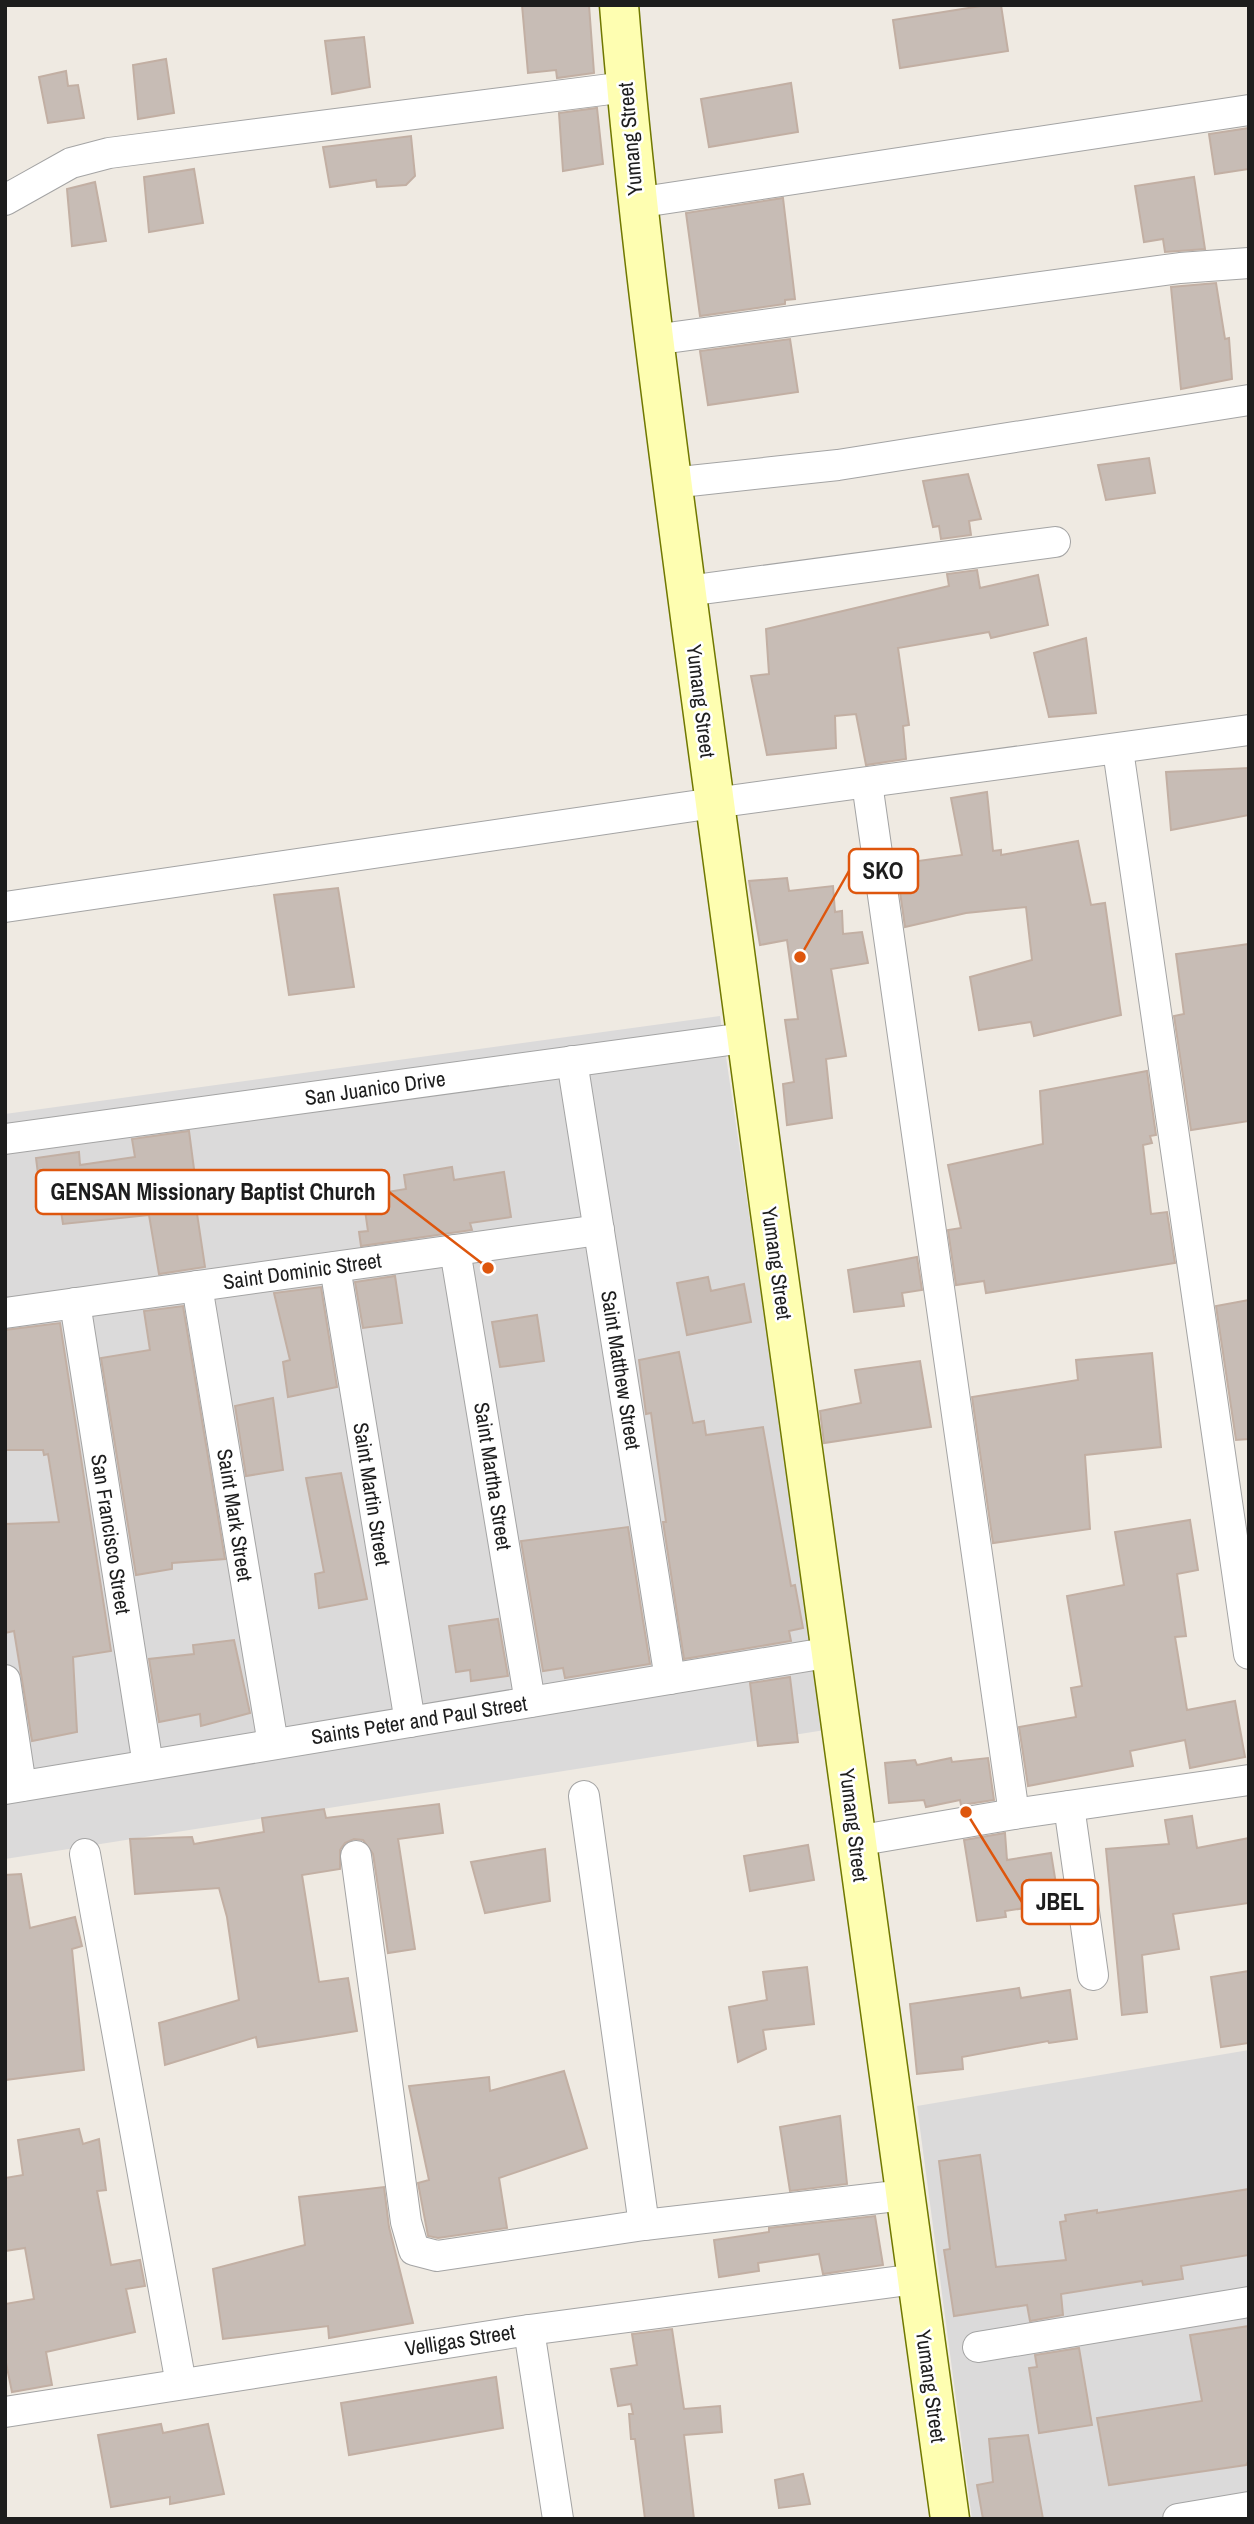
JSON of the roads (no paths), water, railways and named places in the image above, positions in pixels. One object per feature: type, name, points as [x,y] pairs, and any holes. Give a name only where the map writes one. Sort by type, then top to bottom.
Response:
[{"type":"main road","name":"Yumang Street","points":[[619,5],[636,203],[744,1038],[832,1652],[950,2519]]},
{"type":"street","points":[[5,200],[71,163],[109,153],[626,87]]},
{"type":"street","points":[[636,203],[1249,110]]},
{"type":"street","points":[[653,340],[1180,268],[1249,263]]},
{"type":"street","points":[[671,483],[838,465],[1249,400]]},
{"type":"street","points":[[687,592],[1055,542]]},
{"type":"street","points":[[5,907],[714,803],[1118,750],[1249,730]]},
{"type":"street","points":[[1118,750],[1249,1654]]},
{"type":"street","points":[[867,783],[1014,1814]]},
{"type":"street","name":"San Juanico Drive","points":[[5,1139],[744,1038]]},
{"type":"street","name":"Saint Matthew Street","points":[[572,1061],[670,1679]]},
{"type":"street","name":"Saint Dominic Street","points":[[5,1313],[599,1230]]},
{"type":"street","name":"Saint Martha Street","points":[[455,1250],[530,1702]]},
{"type":"street","name":"Saint Martin Street","points":[[335,1267],[410,1721]]},
{"type":"street","name":"Saint Mark Street","points":[[197,1286],[273,1744]]},
{"type":"street","name":"San Francisco Street","points":[[75,1303],[148,1765]]},
{"type":"street","name":"Saints Peter and Paul Street","points":[[13,1787],[832,1652]]},
{"type":"street","points":[[5,1679],[13,1787]]},
{"type":"street","points":[[856,1841],[1014,1814],[1249,1780]]},
{"type":"street","points":[[584,1796],[644,2225]]},
{"type":"street","points":[[1069,1806],[1093,1975]]},
{"type":"street","points":[[85,1854],[181,2384]]},
{"type":"street","points":[[356,1856],[406,2222],[414,2250],[437,2256],[644,2225],[905,2195]]},
{"type":"street","name":"Velligas Street","points":[[5,2412],[529,2330],[916,2279]]},
{"type":"street","points":[[978,2347],[1249,2302]]},
{"type":"street","points":[[529,2330],[558,2519]]},
{"type":"street","points":[[1178,2519],[1249,2507]]},
{"type":"place","name":"SKO","points":[[800,957]]},
{"type":"place","name":"GENSAN Missionary Baptist Church","points":[[488,1268]]},
{"type":"place","name":"JBEL","points":[[966,1812]]}]
